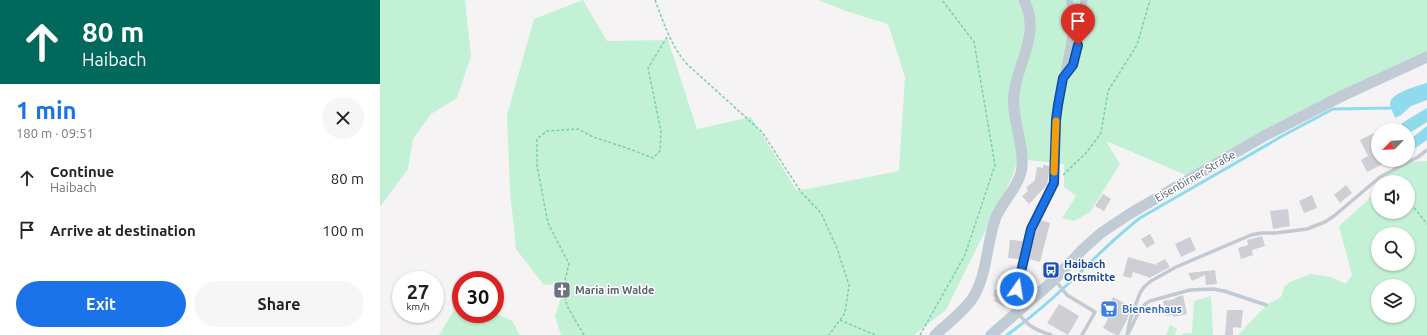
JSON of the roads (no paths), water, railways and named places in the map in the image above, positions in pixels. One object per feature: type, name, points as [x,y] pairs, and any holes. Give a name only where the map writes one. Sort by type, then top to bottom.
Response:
[{"type":"main road","points":[[935,335],[971,300],[976,291],[981,279],[996,218],[1022,172],[1022,156],[1014,104],[1016,84],[1029,39],[1031,24],[1030,13],[1024,0]]},
{"type":"main road","name":"Eisenbirner Straße","points":[[991,335],[1057,284],[1083,248],[1101,233],[1143,206],[1273,132],[1342,96],[1427,57]]},
{"type":"street","points":[[1020,313],[1017,303],[1017,289],[1031,229],[1054,183],[1056,120],[1070,34],[1071,13],[1069,0]]},
{"type":"street","points":[[1063,78],[1073,65],[1078,45],[1084,0]]},
{"type":"lane","points":[[1127,335],[1130,320],[1140,293],[1144,287],[1159,275],[1251,235],[1261,232],[1276,233],[1317,226],[1334,216],[1380,177],[1418,157],[1427,150]]},
{"type":"lane","points":[[1057,284],[1067,295],[1095,312],[1082,335]]},
{"type":"lane","points":[[1127,335],[1144,304],[1190,290],[1219,290],[1266,305]]},
{"type":"lane","points":[[1020,313],[1034,329],[1051,335]]},
{"type":"water","points":[[1427,83],[1427,100],[1411,106],[1395,118],[1390,105],[1392,99],[1406,90]]},
{"type":"water","points":[[1427,108],[1427,122],[1415,130],[1415,123],[1402,123]]},
{"type":"water","points":[[1427,126],[1427,140],[1415,148],[1415,135]]},
{"type":"waterway","points":[[1007,335],[1046,304],[1140,218],[1284,135],[1333,109],[1391,108],[1394,105]]},
{"type":"place","name":"Haibach Ortsmitte","points":[[1051,270]]},
{"type":"place","name":"Maria im Walde","points":[[562,290]]},
{"type":"place","name":"Bienenhaus","points":[[1109,309]]}]
